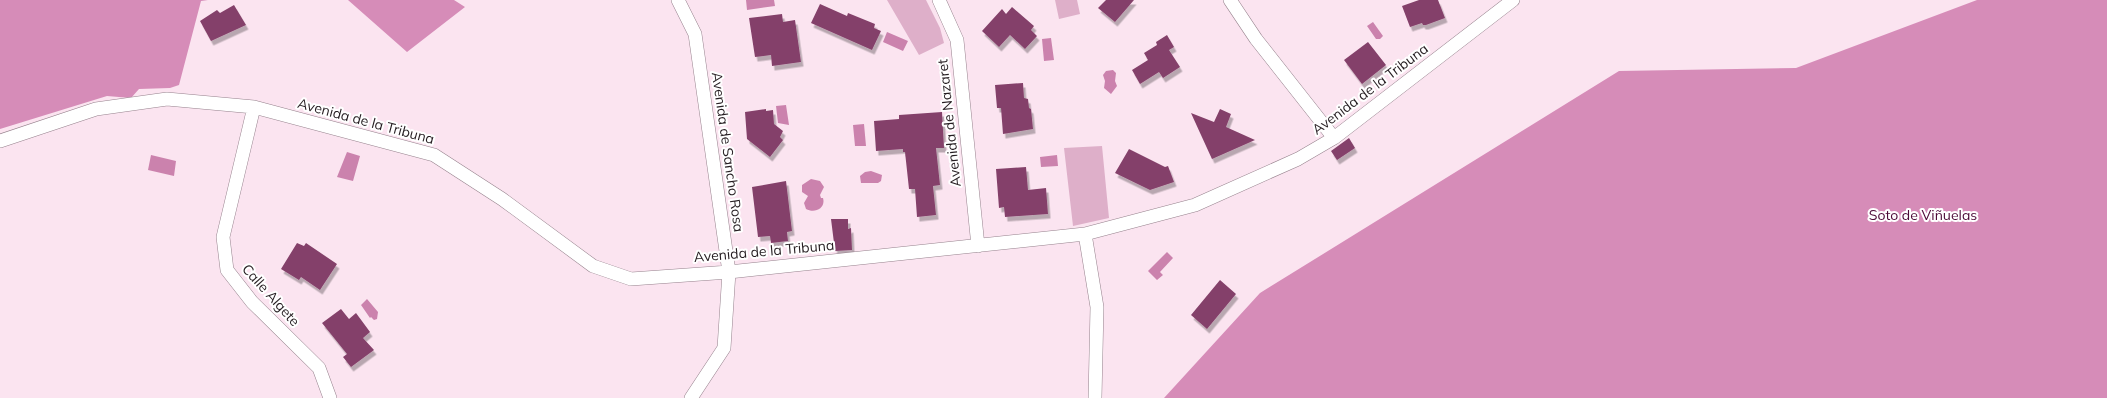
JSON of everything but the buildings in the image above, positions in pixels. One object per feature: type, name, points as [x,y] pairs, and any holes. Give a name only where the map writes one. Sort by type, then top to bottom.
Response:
[{"type":"street","name":"Avenida de Sancho Rosa","points":[[678,0],[695,34],[729,272],[724,348],[691,398]]},
{"type":"street","name":"Avenida de Nazaret","points":[[939,0],[957,40],[978,246]]},
{"type":"street","points":[[1230,0],[1256,39],[1334,138]]},
{"type":"street","name":"Avenida de la Tribuna","points":[[0,141],[96,109],[167,99],[254,107],[434,155],[502,199],[593,266],[631,279],[729,272],[1085,234],[1195,205],[1298,159],[1334,138],[1513,0]]},
{"type":"street","name":"Calle Algete","points":[[254,107],[222,237],[227,270],[252,302],[319,368],[330,398]]},
{"type":"street","points":[[1085,234],[1096,307],[1095,398]]},
{"type":"shaded area","points":[[746,0],[774,0],[775,6],[747,10]]},
{"type":"shaded area","points":[[887,0],[926,0],[940,28],[944,43],[919,55]]},
{"type":"shaded area","points":[[1055,0],[1077,0],[1080,14],[1059,19]]},
{"type":"shaded area","points":[[1373,22],[1383,36],[1380,39],[1376,39],[1367,26]]},
{"type":"shaded area","points":[[887,32],[908,41],[903,51],[883,42]]},
{"type":"shaded area","points":[[1051,38],[1054,60],[1044,61],[1042,39]]},
{"type":"shaded area","points":[[1113,70],[1116,73],[1115,81],[1117,86],[1111,94],[1104,88],[1105,81],[1103,75],[1106,71]]},
{"type":"shaded area","points":[[786,105],[789,125],[778,123],[776,106]]},
{"type":"shaded area","points":[[864,124],[866,146],[855,146],[853,125]]},
{"type":"shaded area","points":[[1102,146],[1109,218],[1073,226],[1064,148]]},
{"type":"shaded area","points":[[347,152],[360,156],[353,181],[337,177]]},
{"type":"shaded area","points":[[151,155],[176,161],[174,176],[148,170]]},
{"type":"shaded area","points":[[1057,155],[1058,166],[1041,167],[1040,157]]},
{"type":"shaded area","points":[[871,171],[882,175],[881,181],[878,183],[861,183],[860,176],[865,172]]},
{"type":"shaded area","points":[[811,179],[820,181],[824,187],[820,195],[821,198],[823,198],[823,205],[819,209],[813,211],[806,209],[804,203],[808,196],[802,192],[802,185]]},
{"type":"shaded area","points":[[1167,252],[1173,258],[1160,272],[1163,275],[1157,280],[1148,271]]},
{"type":"shaded area","points":[[367,299],[378,312],[377,319],[374,320],[371,317],[370,318],[361,305]]},
{"type":"green space","points":[[0,0],[208,0],[201,1],[179,85],[170,88],[139,89],[131,98],[107,96],[0,129]]},
{"type":"green space","points":[[348,0],[454,0],[465,7],[407,52]]},
{"type":"green space","name":"Soto de Viñuelas","points":[[1977,0],[2107,0],[2107,398],[1164,398],[1260,293],[1619,71],[1796,68]]}]
